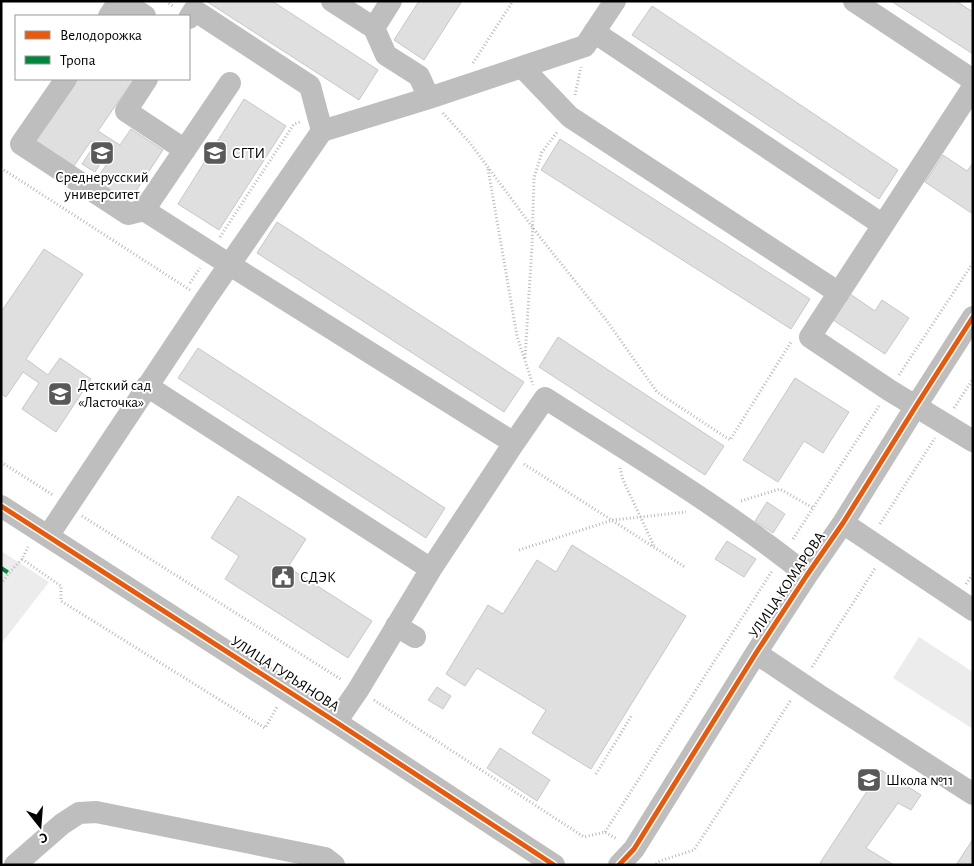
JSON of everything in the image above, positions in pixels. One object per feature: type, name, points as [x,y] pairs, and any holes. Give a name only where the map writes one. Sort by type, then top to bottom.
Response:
[{"type":"street","points":[[110,15],[120,1],[142,15]]},
{"type":"street","points":[[332,1],[374,28],[386,55],[419,76],[430,98]]},
{"type":"street","points":[[374,28],[391,1]]},
{"type":"street","points":[[48,536],[205,300],[322,130],[430,98],[522,67],[590,39],[615,1]]},
{"type":"street","points":[[854,1],[973,80]]},
{"type":"street","points":[[190,16],[194,10],[310,86],[322,130]]},
{"type":"street","points":[[590,39],[883,225]]},
{"type":"street","points":[[522,67],[570,117],[839,293]]},
{"type":"street","points":[[65,80],[22,144],[128,214],[144,210],[230,83]]},
{"type":"street","points":[[146,80],[126,111],[184,150]]},
{"type":"street","points":[[973,87],[810,337],[889,390],[973,441]]},
{"type":"street","points":[[144,210],[511,448]]},
{"type":"street","name":"УЛИЦА КОМАРОВА","points":[[619,865],[634,849],[756,653],[843,523],[973,317]]},
{"type":"street","points":[[147,386],[430,569]]},
{"type":"street","points":[[336,722],[358,690],[406,632],[430,569],[545,398],[718,509],[807,575]]},
{"type":"street","name":"УЛИЦА ГУРЬЯНОВА","points":[[1,506],[554,865]]},
{"type":"street","points":[[843,523],[973,610]]},
{"type":"street","points":[[756,653],[973,794]]},
{"type":"street","points":[[15,865],[62,824],[79,813],[96,812],[265,855],[325,858],[334,865]]},
{"type":"path","points":[[525,361],[534,178],[542,152],[570,117],[590,39]]},
{"type":"path","points":[[430,98],[470,143],[533,228],[607,321],[657,392],[730,440],[794,337]]},
{"type":"path","points":[[1,168],[205,300]]},
{"type":"path","points":[[488,168],[516,336],[540,406]]},
{"type":"path","points":[[656,864],[694,850],[802,684],[944,423],[973,379]]},
{"type":"path","points":[[511,448],[613,520],[685,567]]},
{"type":"path","points":[[1,462],[57,497],[68,507],[358,690],[584,837],[604,832],[619,840]]},
{"type":"path","points":[[618,464],[623,480],[655,548]]},
{"type":"path","points":[[519,550],[613,520],[718,509],[780,489],[812,508]]},
{"type":"path","points":[[1,584],[22,559],[61,586],[61,601],[265,728],[278,705]]},
{"type":"path","points":[[596,774],[632,715]]},
{"type":"shaded area","points":[[1,551],[49,582],[1,644]]},
{"type":"shaded area","points":[[919,637],[973,672],[973,729],[893,678]]},
{"type":"building","points":[[206,1],[272,1],[378,70],[359,100]]},
{"type":"building","points":[[419,1],[462,1],[424,60],[394,40]]},
{"type":"building","points":[[891,1],[956,1],[973,12],[973,54]]},
{"type":"building","points":[[652,6],[898,170],[879,199],[632,35]]},
{"type":"building","points":[[76,80],[133,80],[98,131],[120,145],[131,129],[163,150],[128,203],[95,181],[113,155],[108,152],[95,172],[82,164],[95,144],[91,141],[74,166],[35,140]]},
{"type":"building","points":[[244,99],[286,126],[219,230],[178,204]]},
{"type":"building","points":[[560,139],[810,299],[791,329],[541,170]]},
{"type":"building","points":[[943,155],[967,171],[973,163],[973,214],[925,182]]},
{"type":"building","points":[[277,222],[524,382],[504,412],[257,253]]},
{"type":"building","points":[[44,249],[83,274],[26,359],[48,375],[60,358],[91,379],[56,432],[22,409],[39,383],[23,372],[6,397],[1,394],[1,312]]},
{"type":"building","points":[[850,294],[875,311],[882,300],[909,318],[885,354],[833,320]]},
{"type":"building","points":[[558,337],[724,446],[705,475],[539,367]]},
{"type":"building","points":[[198,348],[445,508],[426,538],[178,378]]},
{"type":"building","points":[[795,378],[849,412],[823,453],[804,441],[778,482],[743,460]]},
{"type":"building","points":[[238,496],[306,539],[288,567],[372,621],[348,658],[225,579],[239,556],[211,538]]},
{"type":"building","points":[[767,502],[785,514],[773,533],[755,521]]},
{"type":"building","points":[[727,541],[756,559],[744,577],[715,559]]},
{"type":"building","points":[[572,545],[686,616],[591,769],[532,733],[546,710],[477,668],[465,686],[446,674],[488,605],[503,614],[537,560],[556,572]]},
{"type":"building","points":[[437,687],[451,696],[443,709],[428,700]]},
{"type":"building","points":[[500,748],[550,780],[537,801],[487,768]]},
{"type":"building","points":[[881,770],[921,795],[911,810],[898,803],[866,848],[894,865],[822,865],[820,863]]},
{"type":"building","points":[[973,839],[973,865],[956,865]]},
{"type":"marked path","points":[[1,568],[9,573]]},
{"type":"cycle path","points":[[619,865],[634,849],[756,653],[843,523],[973,317]]},
{"type":"cycle path","points":[[1,506],[554,865]]},
{"type":"place","name":"Среднерусский университет","points":[[102,153]]},
{"type":"place","name":"СГТИ","points":[[215,153]]},
{"type":"place","name":"Детский сад «Ласточка»","points":[[60,394]]},
{"type":"place","name":"СДЭК","points":[[283,577]]},
{"type":"place","name":"Школа №11","points":[[869,780]]}]
